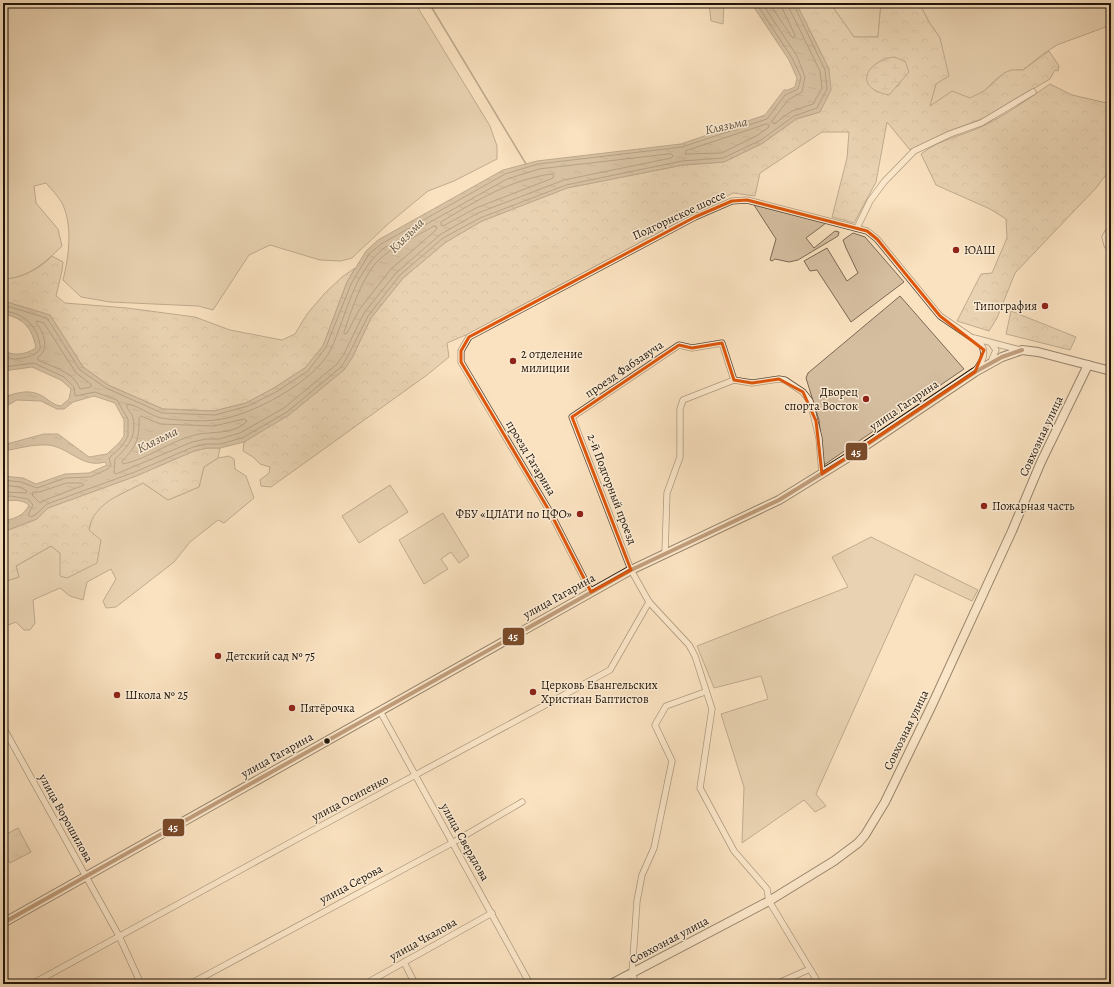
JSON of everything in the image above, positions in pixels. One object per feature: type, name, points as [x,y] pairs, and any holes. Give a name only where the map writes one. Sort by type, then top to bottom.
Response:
[{"type":"main road","name":"улица Гагарина","points":[[3,923],[631,570],[665,552],[779,500],[822,474],[975,372],[1002,358],[1022,350]]},
{"type":"main road","points":[[1022,350],[1038,352],[1088,365],[1110,367]]},
{"type":"main road","name":"Совхозная улица","points":[[611,984],[769,901],[849,851],[858,843],[870,828],[885,802],[932,705],[1012,531],[1041,462],[1088,365]]},
{"type":"street","points":[[857,228],[870,201],[884,182],[914,151],[950,134],[981,123],[1034,92]]},
{"type":"street","name":"Подгорнское шоссе","points":[[469,337],[695,217],[732,201],[747,200],[867,231],[877,239],[940,316],[966,336],[981,344],[984,350],[981,364],[975,372]]},
{"type":"street","points":[[1111,228],[1105,237],[1107,245],[1111,248]]},
{"type":"street","points":[[966,336],[1022,350]]},
{"type":"street","name":"проезд Гагарина","points":[[469,337],[461,351],[461,362],[550,512],[591,592]]},
{"type":"street","name":"проезд Фабзавуча","points":[[572,417],[680,345],[692,348],[722,343],[734,380]]},
{"type":"street","points":[[988,365],[996,354],[995,348],[991,343]]},
{"type":"street","points":[[665,552],[667,493],[680,457],[680,409],[684,400],[734,380],[752,383],[779,379],[785,380],[803,392],[810,401],[816,421],[822,474]]},
{"type":"street","name":"2-й Подгорный проезд","points":[[572,417],[631,570],[649,602],[689,645],[695,656],[705,692],[712,709],[700,788],[734,851],[767,889],[769,901],[818,984]]},
{"type":"street","name":"улица Осипенко","points":[[32,984],[610,670],[649,602]]},
{"type":"street","points":[[636,984],[632,973],[637,901],[642,875],[654,848],[672,761],[655,725],[666,706],[705,692]]},
{"type":"street","name":"улица Свердлова","points":[[380,711],[395,741],[416,775],[530,984]]},
{"type":"street","name":"улица Ворошилова","points":[[3,727],[119,936],[141,984]]},
{"type":"street","name":"улица Серова","points":[[190,984],[452,842],[522,802]]},
{"type":"street","name":"улица Чкалова","points":[[365,984],[492,913]]},
{"type":"street","points":[[404,962],[415,984]]},
{"type":"street","points":[[776,984],[810,969]]},
{"type":"highlighted area","points":[[747,200],[867,231],[877,239],[940,316],[984,350],[975,372],[822,474],[816,421],[803,392],[779,379],[752,383],[734,380],[722,343],[692,348],[679,345],[572,417],[631,570],[591,592],[550,512],[461,362],[461,351],[469,337],[695,217],[732,201]]},
{"type":"green space","points":[[3,3],[415,3],[490,126],[497,146],[497,159],[454,181],[428,191],[388,224],[352,258],[341,261],[320,260],[270,245],[249,255],[213,310],[198,306],[110,302],[81,297],[63,280],[69,241],[68,221],[62,203],[46,183],[34,186],[36,203],[58,229],[62,246],[43,263],[28,273],[3,279]]},
{"type":"green space","points":[[709,3],[724,3],[723,24],[711,21]]},
{"type":"green space","points":[[796,3],[830,3],[854,37],[878,37],[881,3],[919,3],[929,22],[940,38],[949,76],[936,84],[930,106],[952,91],[970,98],[984,91],[1004,73],[1011,70],[1023,70],[1049,51],[1059,66],[1058,71],[1055,70],[1050,79],[984,118],[949,131],[910,150],[887,122],[876,182],[854,223],[832,217],[847,158],[849,132],[822,132],[760,173],[755,196],[733,193],[468,334],[447,343],[449,357],[427,375],[271,487],[261,486],[260,480],[269,473],[270,467],[260,464],[253,457],[243,451],[244,442],[343,370],[352,358],[371,318],[403,278],[446,242],[482,221],[567,188],[683,165],[724,162],[763,143],[796,119],[820,112],[829,69]],"holes":[[[888,58],[904,76],[898,86],[877,92],[868,84],[869,74],[875,65]]]},
{"type":"green space","points":[[830,3],[881,3],[878,37],[854,37]]},
{"type":"green space","points":[[919,3],[1111,3],[1111,25],[1057,45],[1023,70],[1013,71],[1000,76],[984,91],[970,99],[929,106],[936,84],[940,38],[929,22]]},
{"type":"green space","points":[[894,57],[905,61],[909,72],[889,95],[877,92],[870,87],[867,81],[867,75],[870,69],[876,64],[884,59]]},
{"type":"green space","points":[[1050,84],[1072,95],[1111,104],[1111,168],[1096,188],[1015,273],[997,318],[989,331],[957,321],[981,274],[992,273],[1007,238],[1006,219],[990,209],[936,185],[921,154],[936,144],[994,121]]},
{"type":"green space","points":[[754,205],[826,223],[806,238],[814,248],[835,231],[839,232],[838,236],[798,260],[789,262],[775,259],[772,261],[770,260],[776,239]]},
{"type":"green space","points":[[853,233],[865,237],[904,282],[851,322],[817,270],[810,271],[804,261],[827,248],[847,281],[858,273],[843,240]]},
{"type":"green space","points":[[52,256],[63,262],[56,296],[65,303],[127,308],[195,317],[230,330],[282,340],[295,334],[307,314],[325,293],[342,277],[355,268],[347,282],[323,346],[305,368],[274,388],[246,403],[214,411],[163,409],[108,385],[83,367],[50,315],[3,301],[3,279],[23,275],[36,269]]},
{"type":"green space","name":"Дворец спорта Восток","points":[[900,296],[964,369],[824,465],[819,420],[806,378],[808,373]]},
{"type":"green space","points":[[1011,311],[1076,337],[1070,350],[1006,334]]},
{"type":"green space","points":[[1049,417],[1052,419],[1034,453],[1031,452]]},
{"type":"green space","points":[[207,448],[220,448],[218,458],[204,467],[199,487],[168,500],[143,483],[110,500],[102,506],[96,513],[89,530],[101,540],[97,563],[67,578],[60,576],[60,553],[51,546],[16,566],[19,577],[3,582],[3,532],[37,519],[48,508],[136,476],[194,451]]},
{"type":"green space","points":[[229,456],[234,459],[235,469],[246,476],[254,498],[224,523],[218,520],[190,542],[174,562],[116,607],[106,608],[103,601],[116,579],[111,569],[87,582],[83,600],[70,596],[60,588],[33,600],[35,623],[30,630],[24,630],[16,622],[3,627],[3,582],[19,577],[16,566],[51,546],[60,553],[89,530],[93,514],[109,500],[143,483],[168,500],[199,487],[204,467],[218,458]]},
{"type":"green space","points":[[390,485],[408,512],[359,543],[342,516]]},
{"type":"green space","points":[[443,513],[469,556],[459,563],[451,552],[441,559],[448,569],[424,584],[399,540]]},
{"type":"green space","points":[[871,537],[978,590],[972,601],[915,574],[816,794],[826,806],[815,812],[804,800],[742,843],[744,787],[721,714],[768,699],[761,676],[714,688],[697,646],[848,587],[832,557]]},
{"type":"green space","points":[[18,828],[31,852],[10,863],[3,850],[3,836]]},
{"type":"water","name":"Клязьма","points":[[751,3],[796,3],[829,69],[831,90],[820,112],[796,119],[763,143],[724,162],[683,165],[567,188],[482,221],[446,242],[403,278],[371,318],[352,358],[344,370],[289,415],[244,442],[220,448],[207,448],[194,451],[136,476],[48,508],[37,519],[3,532],[3,521],[18,516],[27,509],[29,505],[17,500],[3,502],[3,476],[23,478],[36,484],[65,474],[89,473],[107,465],[105,462],[97,463],[82,460],[55,446],[36,445],[3,451],[3,445],[44,434],[58,434],[89,457],[107,454],[124,436],[124,420],[115,403],[94,396],[73,402],[64,409],[57,409],[41,401],[17,400],[3,408],[3,397],[25,392],[38,394],[54,404],[61,406],[69,399],[71,389],[61,380],[32,367],[3,371],[3,351],[12,354],[20,354],[36,348],[32,335],[26,325],[16,318],[3,314],[3,301],[50,315],[83,367],[108,385],[163,409],[214,411],[246,403],[274,388],[305,368],[323,346],[347,282],[366,251],[378,240],[503,170],[537,161],[681,144],[765,115],[784,90],[795,87],[797,78],[789,60]]},
{"type":"waterway","points":[[429,3],[526,164]]},
{"type":"transit line","name":"45","points":[[3,923],[631,570],[779,500],[847,458],[975,372],[1002,357],[1022,350]]},
{"type":"place","name":"ЮАШ","points":[[956,250]]},
{"type":"place","name":"Типография","points":[[1045,306]]},
{"type":"place","name":"2 отделение милиции","points":[[513,361]]},
{"type":"place","name":"Дворец спорта Восток","points":[[866,399]]},
{"type":"place","name":"Пожарная часть","points":[[984,506]]},
{"type":"place","name":"ФБУ «ЦЛАТИ по ЦФО»","points":[[580,514]]},
{"type":"place","name":"Детский сад № 75","points":[[218,656]]},
{"type":"place","name":"Церковь Евангельских Христиан Баптистов","points":[[533,692]]},
{"type":"place","name":"Школа № 25","points":[[117,695]]},
{"type":"place","name":"Пятёрочка","points":[[292,708]]}]
